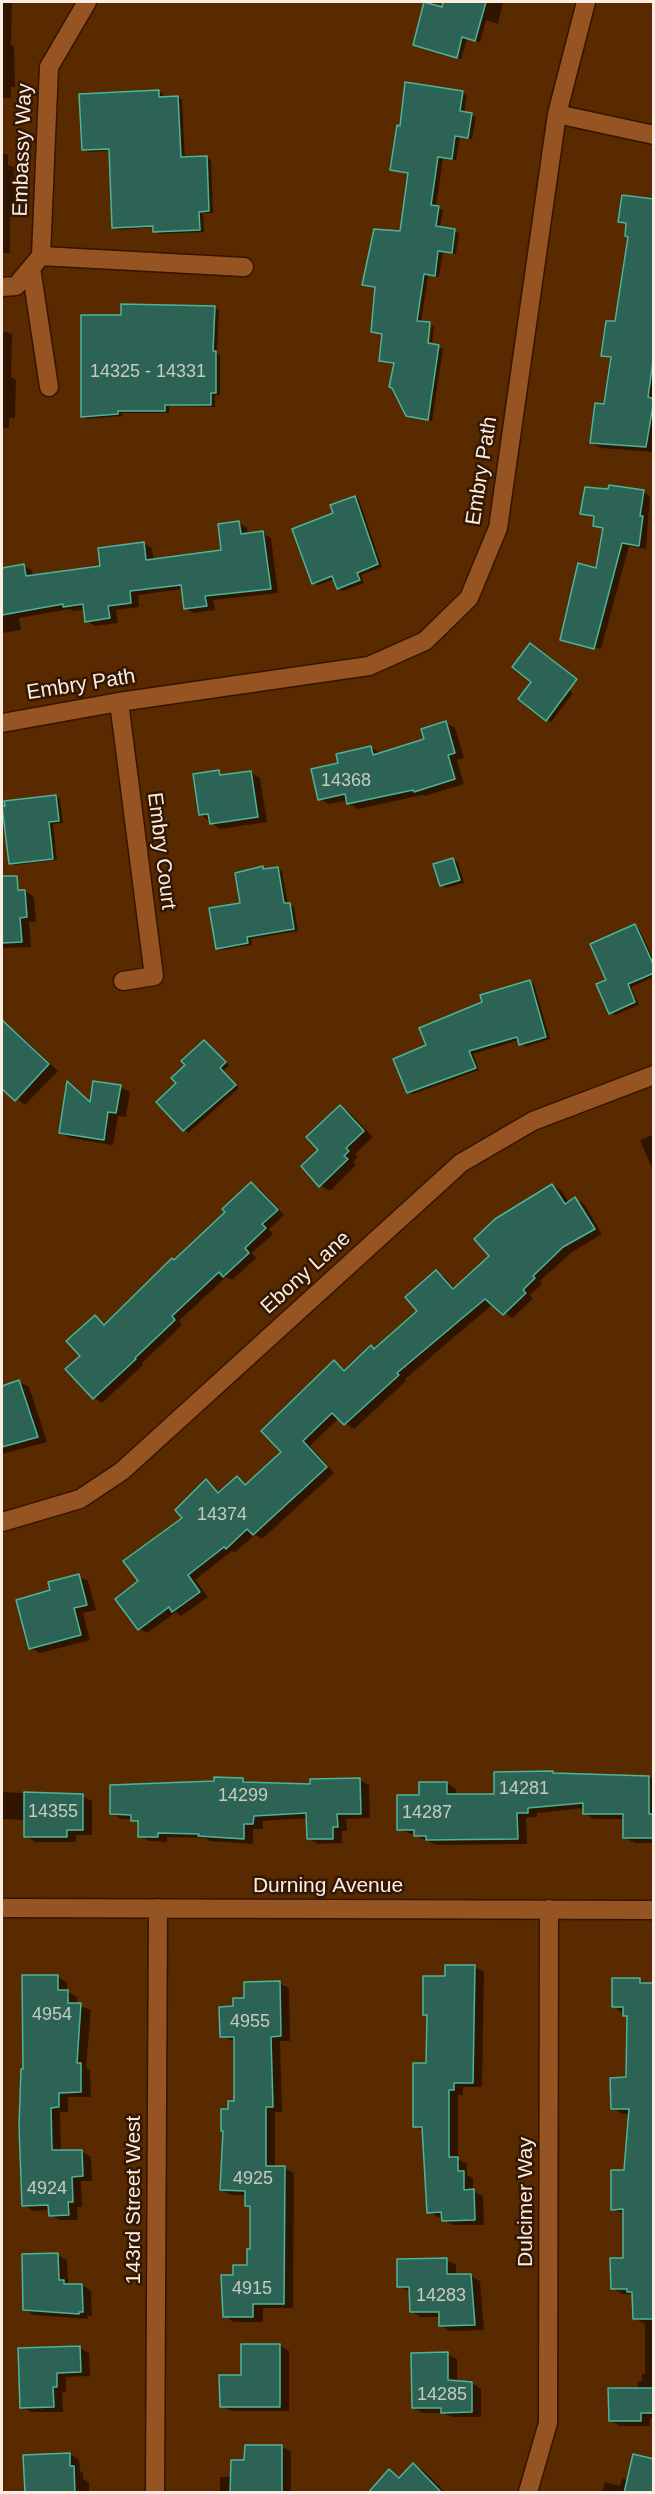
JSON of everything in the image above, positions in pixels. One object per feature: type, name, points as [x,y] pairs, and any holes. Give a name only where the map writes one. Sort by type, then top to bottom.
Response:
[{"type":"street","name":"Embry Path","points":[[2,723],[119,702],[369,666],[425,641],[469,598],[498,528],[557,114],[586,2]]},
{"type":"street","name":"Embassy Way","points":[[49,387],[36,262],[49,67],[79,5]]},
{"type":"street","points":[[557,114],[654,135]]},
{"type":"street","points":[[2,287],[16,286],[36,262],[244,267]]},
{"type":"street","name":"Embry Court","points":[[119,702],[154,976],[123,981]]},
{"type":"street","name":"Ebony Lane","points":[[2,1522],[80,1499],[122,1471],[460,1163],[533,1121],[654,1075]]},
{"type":"street","name":"Durning Avenue","points":[[2,1908],[654,1910]]},
{"type":"street","name":"143rd Street West","points":[[155,2493],[158,1908]]},
{"type":"street","name":"Dulcimer Way","points":[[528,2493],[548,2423],[549,1909]]},
{"type":"building","points":[[424,2],[442,7],[443,2],[486,2],[475,41],[462,37],[457,58],[413,45]]},
{"type":"building","points":[[405,82],[463,91],[460,111],[472,113],[468,138],[455,136],[452,159],[438,157],[431,205],[439,206],[436,226],[455,229],[452,253],[438,251],[435,276],[424,274],[417,321],[430,322],[428,343],[439,345],[428,420],[406,416],[392,388],[389,387],[394,363],[379,361],[382,334],[371,332],[375,287],[362,285],[374,229],[400,231],[408,173],[390,170],[397,125],[400,126]]},
{"type":"building","points":[[159,90],[159,97],[178,96],[181,157],[207,156],[209,211],[199,212],[200,230],[153,232],[153,226],[112,228],[109,149],[82,150],[79,94]]},
{"type":"building","points":[[622,195],[654,199],[654,354],[648,397],[654,399],[646,447],[590,443],[595,403],[604,404],[611,357],[601,356],[606,321],[615,321],[628,237],[625,236],[626,223],[618,222]]},
{"type":"building","points":[[121,304],[215,306],[213,351],[216,351],[216,393],[211,393],[211,405],[165,405],[165,411],[118,411],[118,414],[81,417],[81,315],[121,315]]},
{"type":"building","points":[[609,485],[644,490],[640,516],[643,516],[639,546],[622,543],[594,649],[560,640],[578,563],[596,568],[603,528],[593,526],[594,516],[580,514],[585,487],[608,489]]},
{"type":"building","points":[[355,496],[378,564],[357,573],[360,580],[337,589],[332,576],[312,584],[292,529],[333,513],[330,505]]},
{"type":"building","points":[[239,521],[241,534],[263,531],[271,589],[205,596],[207,606],[184,609],[181,585],[130,591],[131,603],[108,606],[110,618],[85,622],[83,604],[63,607],[63,604],[2,615],[2,568],[24,564],[26,576],[100,566],[98,548],[144,542],[146,560],[221,550],[218,524]]},
{"type":"building","points":[[530,643],[577,679],[546,721],[518,699],[531,682],[512,667]]},
{"type":"building","points":[[446,721],[455,753],[448,755],[455,779],[414,792],[413,790],[347,804],[345,794],[318,800],[311,769],[338,763],[336,754],[371,746],[373,755],[424,739],[421,729]]},
{"type":"building","points":[[219,770],[220,775],[251,771],[258,817],[210,824],[208,814],[199,815],[193,774]]},
{"type":"building","points":[[56,795],[59,821],[49,822],[53,859],[9,864],[2,806],[5,806],[4,801]]},
{"type":"building","points":[[453,858],[460,880],[440,886],[433,864]]},
{"type":"building","points":[[263,866],[263,869],[278,867],[284,903],[290,903],[294,929],[247,937],[248,943],[216,949],[209,908],[240,903],[235,873]]},
{"type":"building","points":[[2,876],[17,876],[18,890],[25,890],[27,917],[20,918],[22,942],[2,943]]},
{"type":"building","points":[[635,924],[654,966],[654,973],[628,984],[635,1002],[609,1014],[596,984],[606,980],[590,944]]},
{"type":"building","points":[[530,980],[546,1037],[519,1045],[517,1037],[469,1051],[476,1068],[407,1093],[393,1059],[426,1045],[419,1028],[482,1002],[480,995]]},
{"type":"building","points":[[2,1020],[49,1064],[15,1101],[2,1089]]},
{"type":"building","points":[[204,1040],[226,1062],[220,1068],[236,1085],[183,1131],[156,1102],[176,1083],[171,1078],[185,1065],[181,1061]]},
{"type":"building","points":[[67,1081],[90,1102],[93,1081],[121,1085],[116,1113],[108,1112],[104,1140],[59,1133]]},
{"type":"building","points":[[340,1105],[364,1131],[346,1148],[349,1151],[344,1156],[348,1159],[319,1187],[301,1166],[318,1150],[306,1137]]},
{"type":"building","points":[[251,1182],[278,1210],[262,1224],[266,1228],[245,1248],[249,1253],[223,1277],[219,1272],[172,1316],[175,1320],[93,1399],[65,1369],[80,1356],[66,1341],[95,1315],[104,1325],[172,1258],[174,1260],[225,1212],[222,1209]]},
{"type":"building","points":[[552,1184],[565,1204],[575,1197],[595,1229],[563,1247],[533,1276],[535,1278],[523,1290],[526,1293],[503,1315],[485,1299],[397,1373],[399,1375],[344,1425],[332,1413],[303,1441],[327,1467],[253,1535],[247,1529],[226,1549],[224,1547],[188,1575],[200,1592],[172,1612],[169,1607],[138,1630],[115,1599],[138,1581],[123,1561],[182,1518],[175,1510],[206,1479],[218,1493],[237,1476],[245,1485],[281,1452],[261,1431],[334,1360],[344,1371],[371,1345],[374,1349],[417,1311],[405,1297],[436,1270],[453,1289],[489,1256],[474,1239],[495,1219]]},
{"type":"building","points":[[19,1380],[38,1437],[2,1447],[2,1386]]},
{"type":"building","points":[[79,1574],[87,1605],[74,1608],[81,1635],[29,1649],[16,1600],[50,1590],[48,1582]]},
{"type":"building","points":[[553,1771],[553,1773],[649,1776],[649,1814],[654,1814],[654,1838],[623,1838],[623,1814],[583,1814],[583,1803],[528,1808],[528,1813],[517,1813],[518,1839],[426,1840],[426,1836],[414,1836],[414,1830],[397,1830],[397,1795],[419,1795],[419,1782],[447,1782],[447,1794],[494,1794],[494,1772]]},
{"type":"building","points":[[214,1777],[243,1778],[243,1782],[310,1784],[310,1779],[360,1778],[361,1814],[337,1814],[338,1827],[333,1827],[333,1839],[307,1839],[306,1813],[254,1816],[253,1824],[244,1824],[244,1839],[198,1836],[199,1834],[158,1833],[158,1837],[138,1837],[138,1821],[131,1821],[131,1815],[110,1814],[110,1785],[214,1781]]},
{"type":"building","points":[[24,1792],[83,1794],[83,1830],[67,1830],[67,1837],[24,1837]]},
{"type":"building","points":[[445,1965],[475,1965],[473,2083],[454,2083],[454,2090],[449,2090],[449,2157],[458,2157],[458,2171],[464,2171],[464,2190],[474,2189],[475,2220],[442,2221],[441,2212],[427,2213],[422,2127],[413,2127],[413,2063],[426,2063],[427,2015],[423,2015],[423,1976],[445,1976]]},
{"type":"building","points":[[22,1975],[58,1975],[58,1990],[68,1990],[68,2003],[81,2003],[77,2063],[81,2063],[81,2092],[59,2093],[59,2107],[51,2108],[52,2150],[82,2150],[83,2176],[72,2177],[73,2202],[68,2202],[69,2215],[49,2216],[48,2205],[22,2206],[19,2126],[21,2069],[23,2069]]},
{"type":"building","points":[[612,1978],[640,1978],[640,1983],[654,1983],[654,2319],[633,2319],[632,2292],[627,2292],[627,2289],[611,2289],[610,2258],[623,2258],[623,2209],[611,2210],[611,2170],[624,2170],[629,2109],[611,2109],[610,2078],[626,2077],[627,2016],[623,2016],[623,2007],[612,2007]]},
{"type":"building","points":[[280,1981],[281,2036],[271,2037],[273,2107],[266,2107],[266,2166],[285,2166],[284,2304],[253,2304],[253,2317],[223,2317],[221,2275],[233,2275],[233,2265],[247,2265],[247,2249],[250,2249],[250,2206],[245,2206],[245,2191],[220,2190],[223,2131],[221,2131],[221,2109],[228,2109],[228,2101],[234,2101],[234,2037],[220,2037],[219,2007],[233,2006],[233,1998],[244,1998],[244,1982]]},
{"type":"building","points":[[58,2253],[59,2280],[64,2280],[64,2284],[82,2284],[83,2312],[79,2314],[23,2310],[22,2254]]},
{"type":"building","points":[[447,2258],[447,2274],[471,2274],[475,2325],[439,2326],[439,2312],[410,2312],[409,2287],[397,2287],[397,2259]]},
{"type":"building","points":[[241,2344],[280,2344],[280,2407],[220,2407],[219,2375],[241,2375]]},
{"type":"building","points":[[80,2346],[81,2372],[57,2373],[57,2387],[53,2387],[54,2407],[20,2408],[18,2348]]},
{"type":"building","points":[[448,2352],[448,2380],[472,2382],[472,2412],[441,2413],[441,2408],[412,2408],[411,2353]]},
{"type":"building","points":[[608,2388],[654,2388],[654,2413],[641,2413],[641,2421],[609,2421]]},
{"type":"building","points":[[245,2445],[282,2445],[282,2493],[230,2493],[231,2460],[244,2460]]},
{"type":"building","points":[[70,2453],[70,2466],[74,2466],[75,2493],[25,2493],[23,2455]]},
{"type":"building","points":[[633,2454],[654,2459],[654,2493],[624,2493]]},
{"type":"building","points":[[413,2463],[442,2493],[368,2493],[389,2469],[399,2478]]}]
